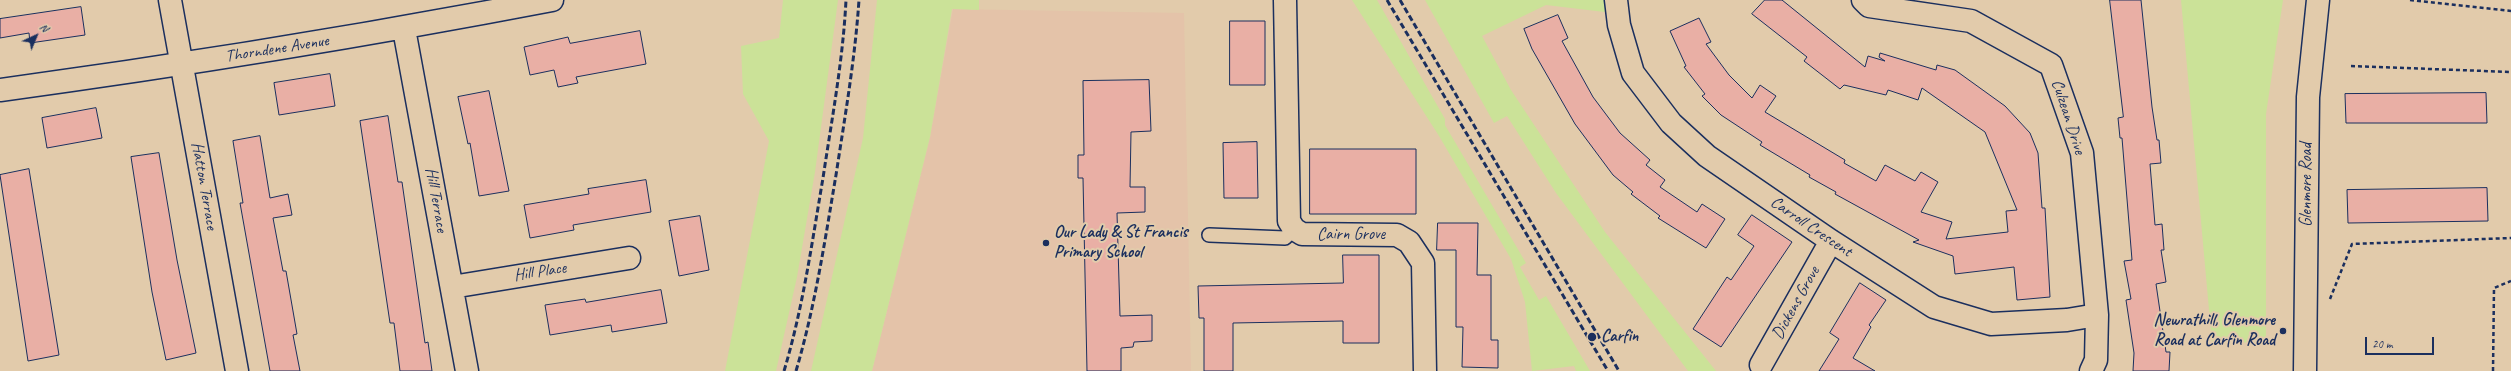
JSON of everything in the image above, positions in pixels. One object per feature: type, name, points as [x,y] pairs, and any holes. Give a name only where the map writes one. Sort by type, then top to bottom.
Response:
[{"type":"street","name":"Hatton Terrace","points":[[170,0],[237,371]]},
{"type":"street","name":"Thorndene Avenue","points":[[0,90],[182,65],[404,28],[552,0]]},
{"type":"street","name":"Cairn Grove","points":[[1285,0],[1289,221],[1294,229],[1302,234],[1314,236],[1397,235],[1409,242],[1422,263],[1424,371]]},
{"type":"street","name":"Carroll Crescent","points":[[1616,0],[1619,25],[1633,73],[1671,123],[1707,156],[1831,241],[1934,307],[1991,324],[2067,320],[2097,315]]},
{"type":"street","name":"Culzean Drive","points":[[1863,0],[1870,6],[1971,20],[2051,65],[2082,153],[2097,315],[2096,360],[2091,371]]},
{"type":"street","name":"Glenmore Road","points":[[2305,371],[2308,97],[2318,0]]},
{"type":"street","name":"Hill Terrace","points":[[404,28],[467,371]]},
{"type":"street","name":"Dickens Grove","points":[[1761,365],[1831,241]]},
{"type":"street","name":"Hill Place","points":[[452,287],[628,258]]},
{"type":"lane","points":[[1209,235],[1285,238],[1294,229]]},
{"type":"path","points":[[2410,0],[2511,11]]},
{"type":"path","points":[[2350,66],[2511,72]]},
{"type":"path","points":[[2329,303],[2352,244],[2511,238]]},
{"type":"path","points":[[2493,371],[2494,288],[2511,281]]},
{"type":"shaded area","name":"Our Lady & St Francis Primary School","points":[[953,9],[1184,13],[1191,371],[872,371],[930,137]]},
{"type":"green space","points":[[783,0],[838,0],[815,172],[797,277],[776,371],[725,371],[769,141],[743,94],[741,46],[779,38]]},
{"type":"green space","points":[[877,0],[979,0],[979,10],[952,9],[930,137],[872,371],[811,371],[863,138]]},
{"type":"green space","points":[[1352,0],[1377,0],[1445,119],[1445,125],[1526,263],[1520,267],[1539,300],[1546,296],[1590,371],[1576,371],[1574,366],[1532,371],[1525,302],[1511,259],[1439,136]]},
{"type":"green space","points":[[1425,0],[1611,0],[1613,13],[1546,5],[1482,36],[1511,90],[1605,232],[1716,371],[1688,371],[1556,193],[1507,116],[1494,123]]},
{"type":"green space","points":[[2181,0],[2283,0],[2266,114],[2266,342],[2212,343]]},
{"type":"building","points":[[1765,0],[1782,0],[1865,67],[1868,56],[1885,61],[1879,57],[1880,53],[1936,70],[1937,65],[1955,70],[2005,106],[2030,133],[2038,153],[2042,208],[2045,208],[2050,297],[2017,300],[2014,267],[1955,274],[1953,256],[1913,242],[1919,240],[1835,194],[1836,192],[1809,177],[1810,175],[1760,145],[1762,142],[1721,115],[1702,96],[1705,94],[1684,67],[1686,66],[1670,31],[1699,18],[1711,42],[1706,44],[1729,75],[1752,98],[1760,85],[1776,96],[1765,112],[1845,160],[1844,163],[1876,181],[1885,165],[1915,181],[1921,172],[1938,182],[1921,212],[1952,222],[1946,239],[2008,232],[2006,211],[2017,210],[1985,132],[1922,88],[1918,100],[1888,90],[1886,95],[1844,85],[1840,89],[1804,61],[1807,57],[1752,14]]},
{"type":"building","points":[[2110,0],[2141,0],[2152,107],[2157,140],[2159,140],[2161,163],[2150,164],[2155,225],[2162,224],[2164,250],[2161,250],[2166,282],[2156,284],[2166,352],[2170,352],[2169,371],[2133,371],[2134,353],[2126,300],[2131,299],[2124,261],[2132,260],[2122,138],[2120,138],[2118,118],[2123,117]]},
{"type":"building","points":[[81,7],[85,35],[30,43],[29,33],[0,38],[0,19]]},
{"type":"building","points":[[1558,15],[1568,38],[1562,41],[1593,97],[1620,133],[1650,160],[1646,165],[1665,180],[1660,187],[1697,212],[1702,204],[1725,219],[1706,248],[1658,218],[1660,216],[1631,194],[1633,192],[1613,175],[1575,124],[1532,49],[1524,29]]},
{"type":"building","points":[[1230,21],[1265,21],[1265,85],[1230,85]]},
{"type":"building","points":[[640,31],[646,64],[576,77],[578,83],[558,87],[554,70],[530,75],[524,47],[568,37],[570,43]]},
{"type":"building","points":[[330,74],[335,106],[279,115],[274,83]]},
{"type":"building","points":[[1149,80],[1151,131],[1131,132],[1130,187],[1145,187],[1145,212],[1117,213],[1120,316],[1152,315],[1152,341],[1134,342],[1133,347],[1121,348],[1121,371],[1087,371],[1083,178],[1078,178],[1078,155],[1084,155],[1083,81]]},
{"type":"building","points":[[489,91],[509,191],[479,196],[470,143],[468,144],[458,97]]},
{"type":"building","points":[[2486,93],[2487,123],[2346,123],[2345,94]]},
{"type":"building","points":[[96,108],[102,138],[47,148],[42,118]]},
{"type":"building","points":[[388,116],[398,182],[402,182],[425,343],[428,342],[432,371],[400,371],[394,323],[390,323],[360,121]]},
{"type":"building","points":[[260,136],[270,198],[288,194],[292,215],[273,218],[283,271],[286,271],[297,334],[293,335],[300,371],[270,371],[240,203],[243,203],[233,141]]},
{"type":"building","points":[[1257,142],[1258,198],[1224,198],[1223,143]]},
{"type":"building","points":[[1310,149],[1416,149],[1416,214],[1310,214]]},
{"type":"building","points":[[159,153],[177,260],[196,353],[166,360],[152,292],[131,157]]},
{"type":"building","points":[[29,169],[59,355],[28,361],[0,175]]},
{"type":"building","points":[[646,180],[651,212],[573,225],[574,230],[530,238],[524,205],[589,194],[588,189]]},
{"type":"building","points":[[2487,188],[2488,221],[2348,223],[2347,190]]},
{"type":"building","points":[[1752,215],[1792,242],[1721,347],[1693,329],[1727,277],[1731,280],[1754,246],[1738,235]]},
{"type":"building","points":[[700,216],[709,270],[679,276],[669,221]]},
{"type":"building","points":[[1438,223],[1478,223],[1477,275],[1491,275],[1491,340],[1498,340],[1498,368],[1462,367],[1463,327],[1456,327],[1456,250],[1437,250]]},
{"type":"building","points":[[1343,255],[1379,255],[1379,343],[1343,343],[1343,321],[1233,323],[1233,371],[1204,371],[1204,318],[1199,318],[1198,286],[1343,283]]},
{"type":"building","points":[[1860,283],[1886,300],[1869,325],[1871,327],[1853,358],[1875,371],[1819,371],[1839,339],[1830,333]]},
{"type":"building","points":[[661,290],[667,323],[612,332],[611,325],[550,335],[545,305],[585,299],[586,302]]},
{"type":"railway","points":[[784,371],[797,323],[815,226],[837,89],[845,22],[846,0]]},
{"type":"railway","points":[[796,371],[809,323],[828,224],[849,88],[859,0]]},
{"type":"railway","points":[[1387,0],[1608,371]]},
{"type":"railway","points":[[1400,0],[1619,371]]},
{"type":"place","name":"Our Lady & St Francis Primary School","points":[[1046,243]]},
{"type":"place","name":"Newrathill, Glenmore Road at Carfin Road","points":[[2283,331]]},
{"type":"place","name":"Carfin","points":[[1592,337]]}]
